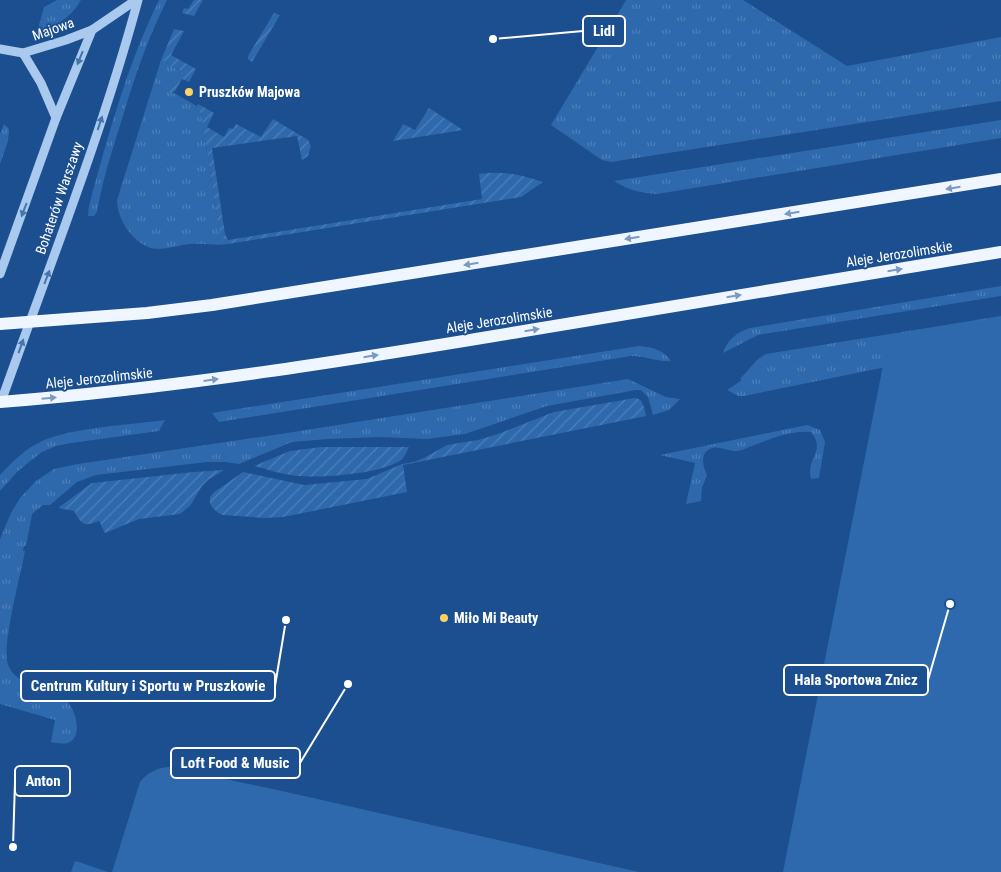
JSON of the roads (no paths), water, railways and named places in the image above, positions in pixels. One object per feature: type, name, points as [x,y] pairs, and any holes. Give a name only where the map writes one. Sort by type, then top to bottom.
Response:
[{"type":"main road","points":[[0,324],[147,313],[212,305],[1001,179]]},
{"type":"main road","name":"Aleje Jerozolimskie","points":[[0,403],[176,385],[340,361],[1001,252]]},
{"type":"street","name":"Bohaterów Warszawy","points":[[92,30],[137,0]]},
{"type":"street","name":"Bohaterów Warszawy","points":[[0,403],[75,201],[124,51],[137,0]]},
{"type":"street","name":"Majowa","points":[[0,49],[23,53],[92,30]]},
{"type":"street","points":[[0,274],[56,118],[92,30]]},
{"type":"street","name":"Majowa","points":[[23,53],[41,83],[56,118]]},
{"type":"place","name":"Lidl","points":[[493,39]]},
{"type":"place","name":"Pruszków Majowa","points":[[189,92]]},
{"type":"place","name":"Hala Sportowa Znicz","points":[[950,604]]},
{"type":"place","name":"Miło Mi Beauty","points":[[444,618]]},
{"type":"place","name":"Centrum Kultury i Sportu w Pruszkowie","points":[[286,620]]},
{"type":"place","name":"Loft Food & Music","points":[[348,684]]},
{"type":"place","name":"Anton","points":[[13,847]]}]
